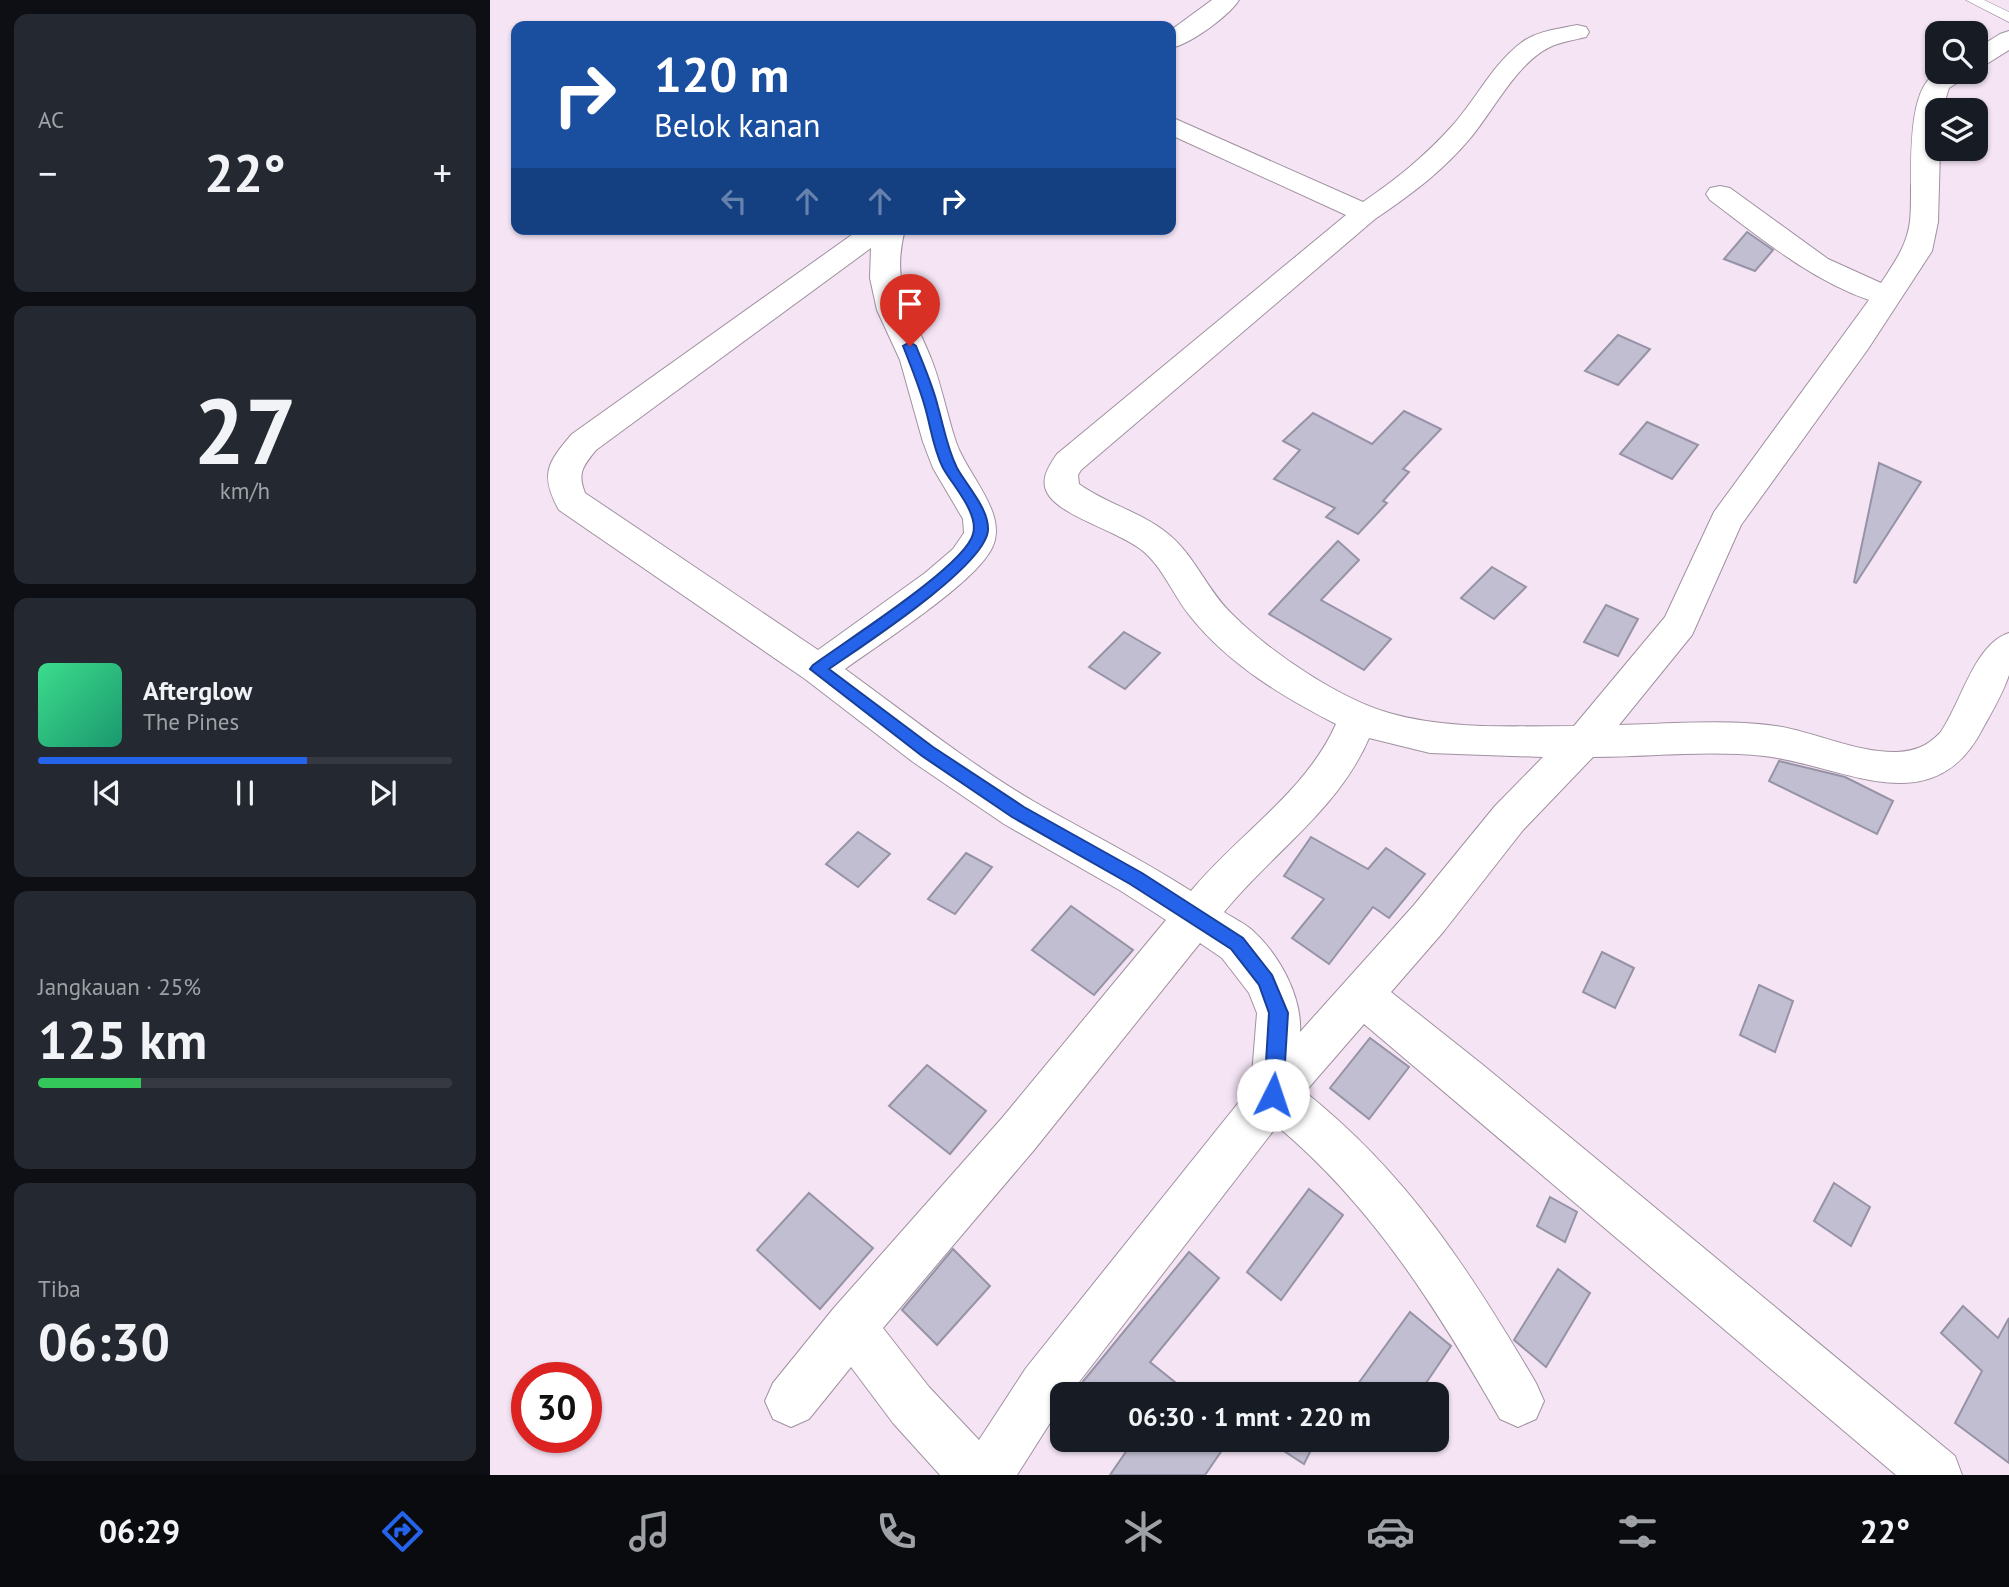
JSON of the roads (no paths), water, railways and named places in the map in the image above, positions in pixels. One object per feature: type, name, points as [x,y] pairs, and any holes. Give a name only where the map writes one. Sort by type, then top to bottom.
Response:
[{"type":"street","points":[[1176,38],[1227,0]]},
{"type":"street","points":[[1577,32],[1542,41],[1529,49],[1498,83],[1463,130],[1418,177],[1366,213],[1069,461],[1060,481],[1063,490],[1074,500],[1155,541],[1171,559],[1185,584],[1205,610],[1260,660],[1358,718],[1447,740],[1583,742],[1749,738],[1786,743],[1816,753],[1884,767],[1917,767],[1936,759],[1954,744],[1990,673],[2009,647]]},
{"type":"street","points":[[1988,52],[2009,39]]},
{"type":"street","points":[[987,1475],[1044,1386],[1273,1095],[1429,918],[1510,818],[1583,742],[1679,625],[1726,521],[1857,342],[1917,251],[1924,222],[1927,120],[1932,95],[1939,84]]},
{"type":"street","points":[[1176,127],[1366,213]]},
{"type":"street","points":[[1720,194],[1818,266],[1852,284],[1887,296]]},
{"type":"street","points":[[870,235],[584,442],[565,464],[561,481],[571,501],[818,669],[927,751],[1018,812],[1136,878],[1237,944],[1266,981],[1279,1013],[1273,1095]]},
{"type":"street","points":[[818,669],[938,582],[965,558],[976,545],[981,533],[980,519],[950,468],[939,442],[932,406],[916,360],[892,310],[885,278],[886,247],[889,235]]},
{"type":"street","points":[[791,1401],[851,1326],[1026,1124],[1194,916],[1266,838],[1314,792],[1339,759],[1358,718]]},
{"type":"street","points":[[1361,995],[1498,1106],[1936,1475]]},
{"type":"street","points":[[1273,1095],[1312,1126],[1381,1194],[1422,1246],[1467,1313],[1518,1401]]},
{"type":"street","points":[[851,1326],[911,1405],[976,1475]]},
{"type":"lane","points":[[1973,0],[2009,18]]}]
